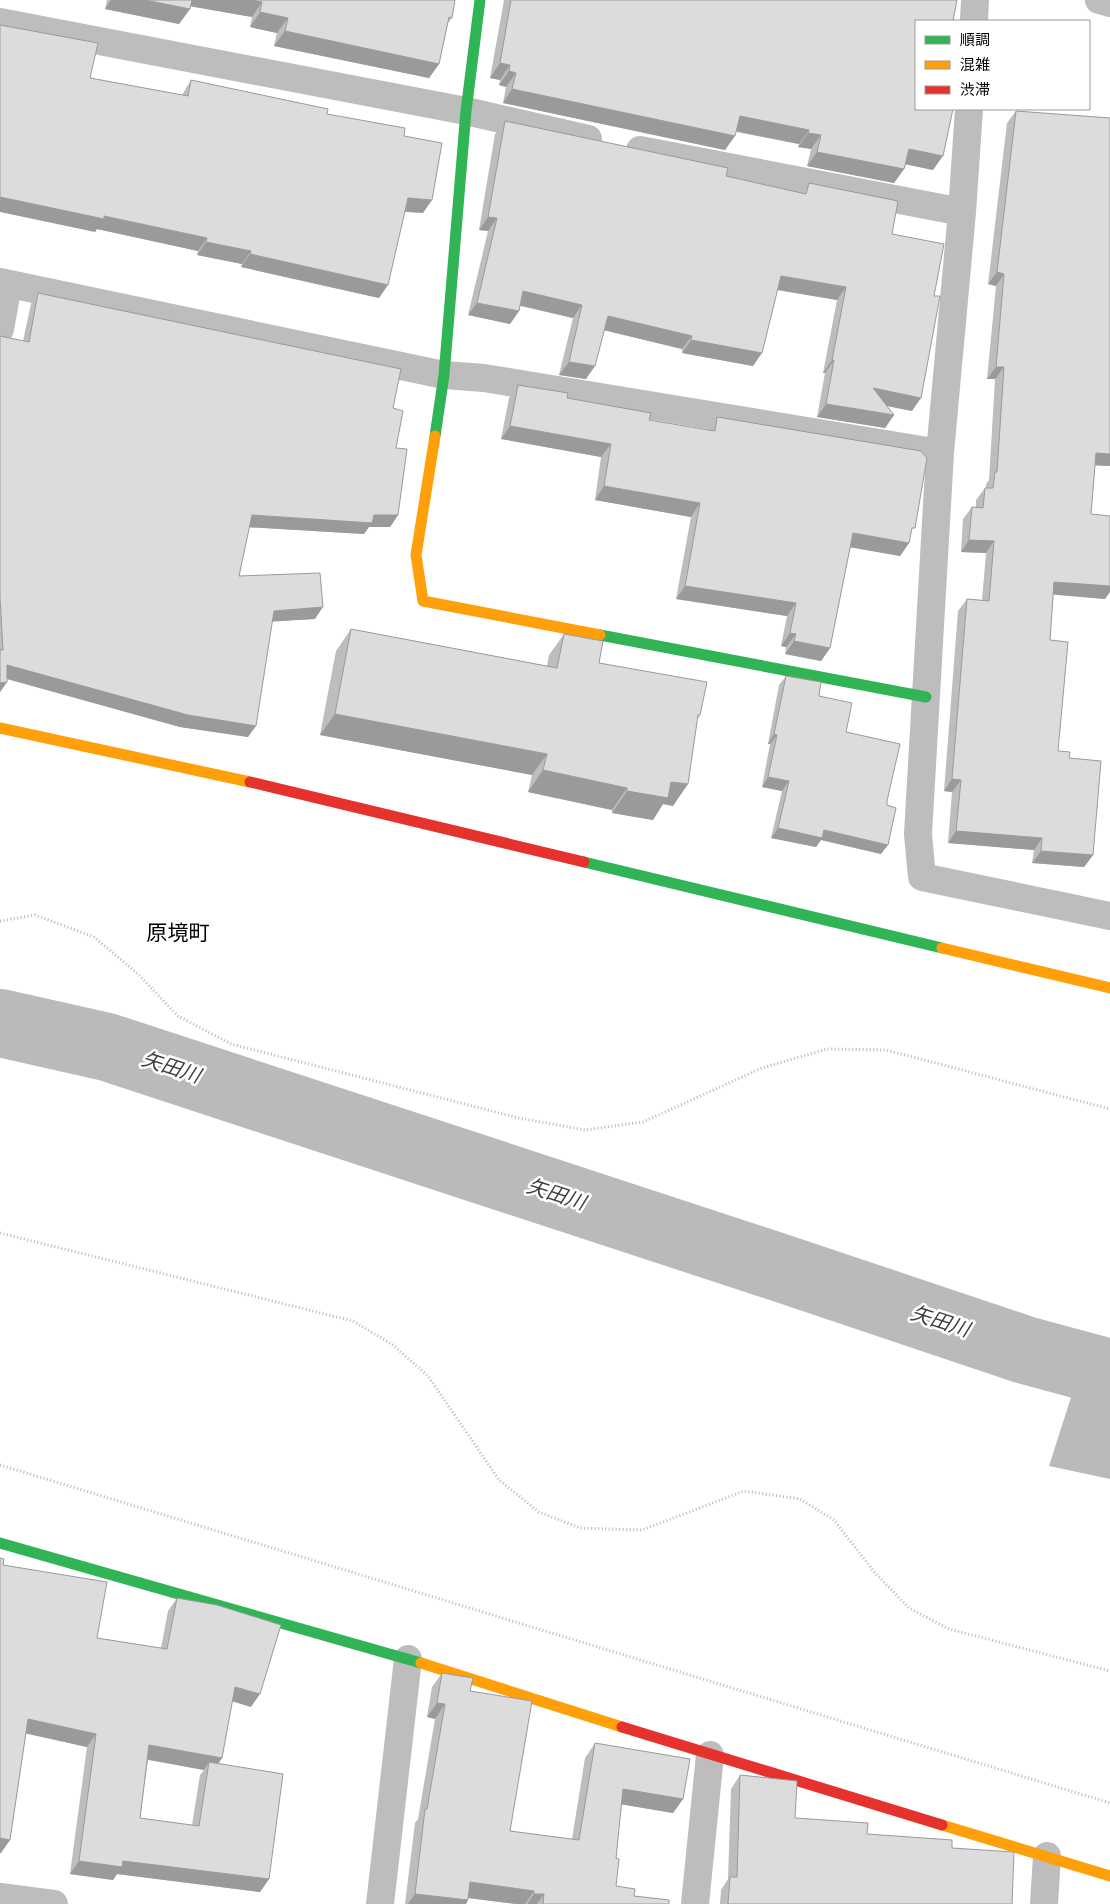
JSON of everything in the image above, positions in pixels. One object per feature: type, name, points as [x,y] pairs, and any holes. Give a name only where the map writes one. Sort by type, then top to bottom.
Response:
[{"type":"street","points":[[480,0],[466,111],[444,375],[416,555],[423,601],[926,697]]},
{"type":"street","points":[[974,20],[975,0]]},
{"type":"street","points":[[1099,0],[1110,3]]},
{"type":"street","points":[[0,22],[466,111],[622,146],[962,212]]},
{"type":"street","points":[[968,110],[962,212],[940,453],[918,834],[922,877],[1110,916]]},
{"type":"street","points":[[0,329],[4,283],[444,375],[484,378],[940,453]]},
{"type":"street","points":[[0,728],[253,783],[1110,988]]},
{"type":"street","points":[[0,1543],[408,1659],[710,1755],[1110,1876]]},
{"type":"street","points":[[380,1904],[408,1659]]},
{"type":"street","points":[[695,1904],[710,1755]]},
{"type":"street","points":[[1044,1904],[1047,1856]]},
{"type":"street","points":[[0,1897],[54,1904]]},
{"type":"path","points":[[0,921],[36,916],[94,936],[138,974],[178,1016],[231,1044],[519,1118],[585,1130],[643,1122],[762,1068],[827,1049],[886,1050],[1110,1109]]},
{"type":"path","points":[[0,1233],[353,1321],[393,1345],[428,1376],[499,1480],[538,1512],[580,1528],[642,1530],[744,1491],[800,1499],[834,1520],[875,1573],[909,1608],[950,1629],[1110,1671]]},
{"type":"path","points":[[0,1465],[1110,1802]]},
{"type":"shaded area","points":[[1073,1391],[1110,1399],[1110,1479],[1049,1466]]},
{"type":"building","points":[[145,0],[192,0],[190,9]]},
{"type":"building","points":[[249,0],[455,0],[452,18],[449,17],[439,64],[285,31],[288,18],[260,12],[262,2]]},
{"type":"building","points":[[511,0],[957,0],[953,20],[915,20],[915,110],[953,110],[943,156],[909,149],[904,169],[817,152],[821,135],[808,133],[809,130],[740,116],[735,136],[512,89],[516,73],[509,71],[510,65],[500,63]]},
{"type":"building","points":[[0,25],[98,43],[90,78],[188,96],[191,80],[328,109],[327,114],[405,128],[404,136],[442,143],[432,200],[408,198],[388,285],[250,254],[251,251],[206,242],[207,238],[104,216],[104,219],[0,197]]},
{"type":"building","points":[[1016,111],[1110,118],[1110,454],[1096,453],[1091,514],[1110,516],[1110,586],[1054,582],[1050,640],[1068,642],[1058,751],[1070,752],[1069,758],[1101,761],[1093,855],[1041,851],[1042,838],[956,831],[961,780],[952,779],[967,599],[989,601],[994,541],[969,540],[972,507],[983,508],[985,488],[993,488],[995,472],[997,472],[1004,367],[996,367],[1004,274],[997,272]]},
{"type":"building","points":[[505,121],[728,168],[726,176],[806,194],[809,183],[898,201],[892,234],[944,244],[934,296],[940,296],[921,398],[873,388],[894,415],[826,404],[846,287],[781,276],[762,353],[691,340],[692,336],[608,316],[595,366],[569,362],[582,305],[523,291],[519,311],[477,303],[497,218],[488,217]]},
{"type":"building","points":[[38,293],[401,369],[393,408],[403,411],[396,448],[407,449],[398,515],[374,515],[372,523],[252,515],[239,576],[320,573],[323,607],[274,611],[256,726],[188,715],[7,665],[7,682],[0,683],[0,650],[3,650],[0,597],[0,336],[29,342]]},
{"type":"building","points":[[518,385],[568,393],[567,398],[651,413],[649,420],[715,431],[717,417],[921,451],[927,458],[915,528],[912,528],[909,543],[853,533],[830,648],[794,641],[796,634],[790,633],[796,603],[685,586],[700,503],[604,486],[611,444],[510,426]]},
{"type":"building","points":[[351,629],[557,668],[564,634],[603,641],[599,663],[707,682],[700,715],[698,715],[688,784],[671,782],[668,798],[627,791],[627,788],[543,770],[547,754],[335,714]]},
{"type":"building","points":[[786,676],[821,682],[819,696],[852,703],[846,732],[900,744],[887,801],[887,805],[896,808],[888,845],[824,830],[822,838],[778,828],[789,781],[768,777],[777,735],[774,734]]},
{"type":"building","points":[[0,1558],[4,1559],[3,1565],[107,1582],[97,1638],[167,1649],[177,1598],[217,1605],[281,1625],[260,1694],[235,1687],[222,1758],[149,1745],[140,1818],[199,1826],[209,1762],[283,1774],[269,1879],[123,1861],[122,1867],[79,1861],[96,1734],[28,1719],[10,1840],[0,1838]]},
{"type":"building","points":[[442,1673],[473,1678],[470,1691],[532,1701],[510,1831],[579,1840],[595,1743],[690,1759],[683,1799],[623,1789],[616,1858],[619,1859],[616,1886],[635,1889],[634,1896],[669,1900],[669,1904],[543,1904],[544,1894],[534,1894],[534,1891],[470,1882],[468,1900],[415,1894],[425,1809],[427,1809],[445,1704],[437,1703]]},
{"type":"building","points":[[740,1775],[797,1781],[795,1818],[868,1823],[867,1834],[952,1840],[952,1848],[1014,1852],[1012,1904],[728,1904],[730,1877],[737,1877]]},
{"type":"waterway","name":"矢田川","points":[[0,1023],[107,1047],[1025,1350],[1110,1373]]},
{"type":"traffic: fast","points":[[435,436],[444,375],[466,111],[480,0]]},
{"type":"traffic: fast","points":[[600,635],[926,697]]},
{"type":"traffic: fast","points":[[584,862],[942,948]]},
{"type":"traffic: fast","points":[[0,1543],[421,1663]]},
{"type":"traffic: slow","points":[[435,436],[416,555],[423,601],[600,635]]},
{"type":"traffic: slow","points":[[0,728],[250,782]]},
{"type":"traffic: slow","points":[[942,948],[1110,988]]},
{"type":"traffic: slow","points":[[421,1663],[622,1727]]},
{"type":"traffic: slow","points":[[942,1825],[1110,1876]]},
{"type":"traffic: jam","points":[[250,782],[584,862]]},
{"type":"traffic: jam","points":[[622,1727],[942,1825]]},
{"type":"district","name":"原境町","points":[[178,933]]}]
